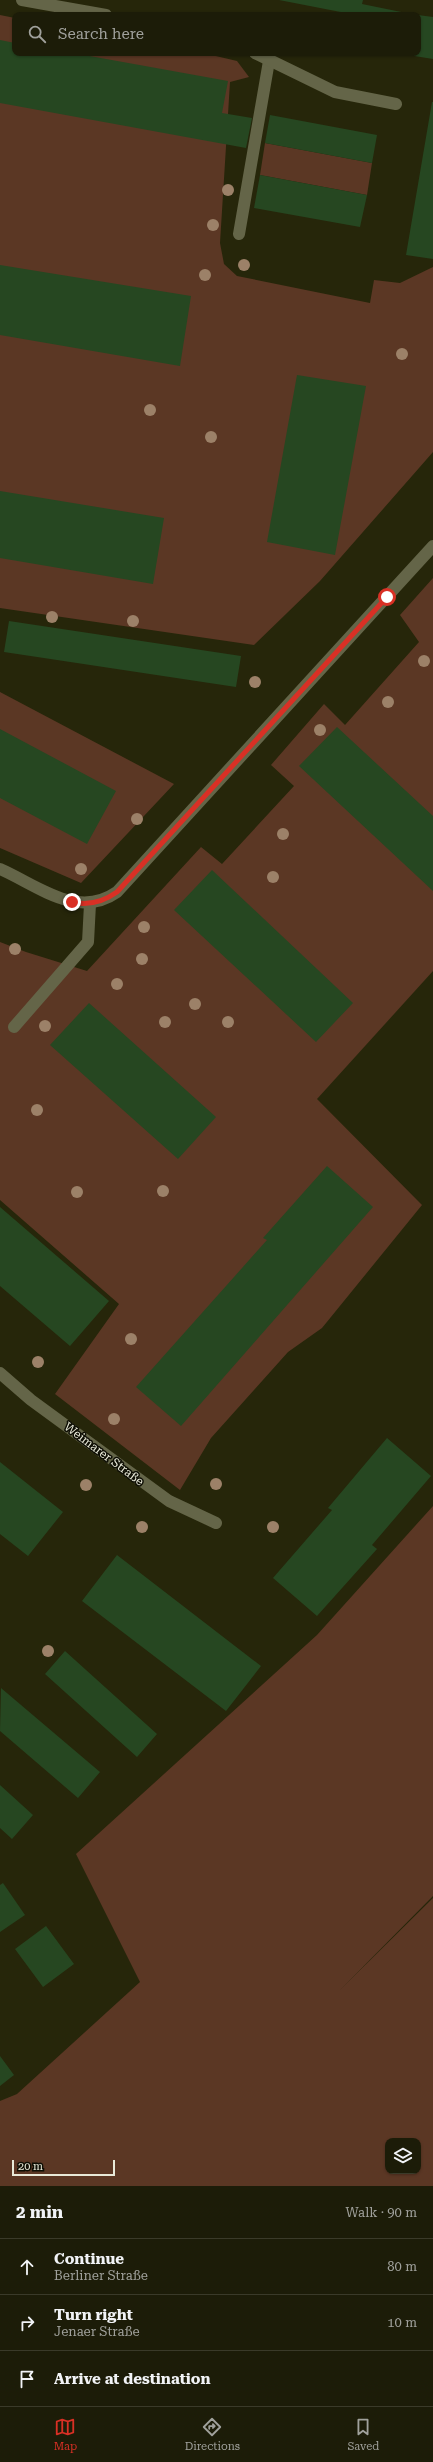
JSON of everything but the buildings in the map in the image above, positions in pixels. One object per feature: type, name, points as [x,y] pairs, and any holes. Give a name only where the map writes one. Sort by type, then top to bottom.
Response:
[{"type":"street","points":[[22,0],[89,12]]},
{"type":"street","points":[[260,56],[335,92],[396,104]]},
{"type":"street","points":[[238,234],[269,61]]},
{"type":"street","points":[[0,869],[59,898],[81,904],[95,903],[117,892],[433,546]]},
{"type":"street","points":[[14,1027],[88,942],[95,903]]},
{"type":"street","name":"Weimarer Straße","points":[[0,1373],[31,1400],[169,1501],[216,1523]]},
{"type":"shaded area","points":[[0,15],[12,17],[12,56],[216,56],[237,61],[249,77],[230,82],[220,243],[224,264],[237,276],[370,303],[374,280],[400,283],[433,267],[433,452],[320,581],[254,645],[0,608]]},
{"type":"shaded area","points":[[265,143],[372,163],[367,195],[260,175]]},
{"type":"shaded area","points":[[433,578],[433,971],[317,1099],[422,1205],[322,1328],[288,1352],[211,1438],[180,1490],[55,1394],[119,1304],[0,1200],[0,942],[26,952],[87,971],[201,847],[222,864],[294,786],[271,765],[324,704],[345,725],[419,642],[400,615]]},
{"type":"shaded area","points":[[0,692],[174,784],[81,883],[0,848]]},
{"type":"shaded area","points":[[433,1506],[433,1896],[340,1990],[433,1898],[433,2186],[0,2186],[0,2101],[17,2094],[140,1982],[76,1854],[317,1635]]},
{"type":"route","points":[[72,902],[90,904],[100,902],[117,892],[248,747],[387,597]]}]
